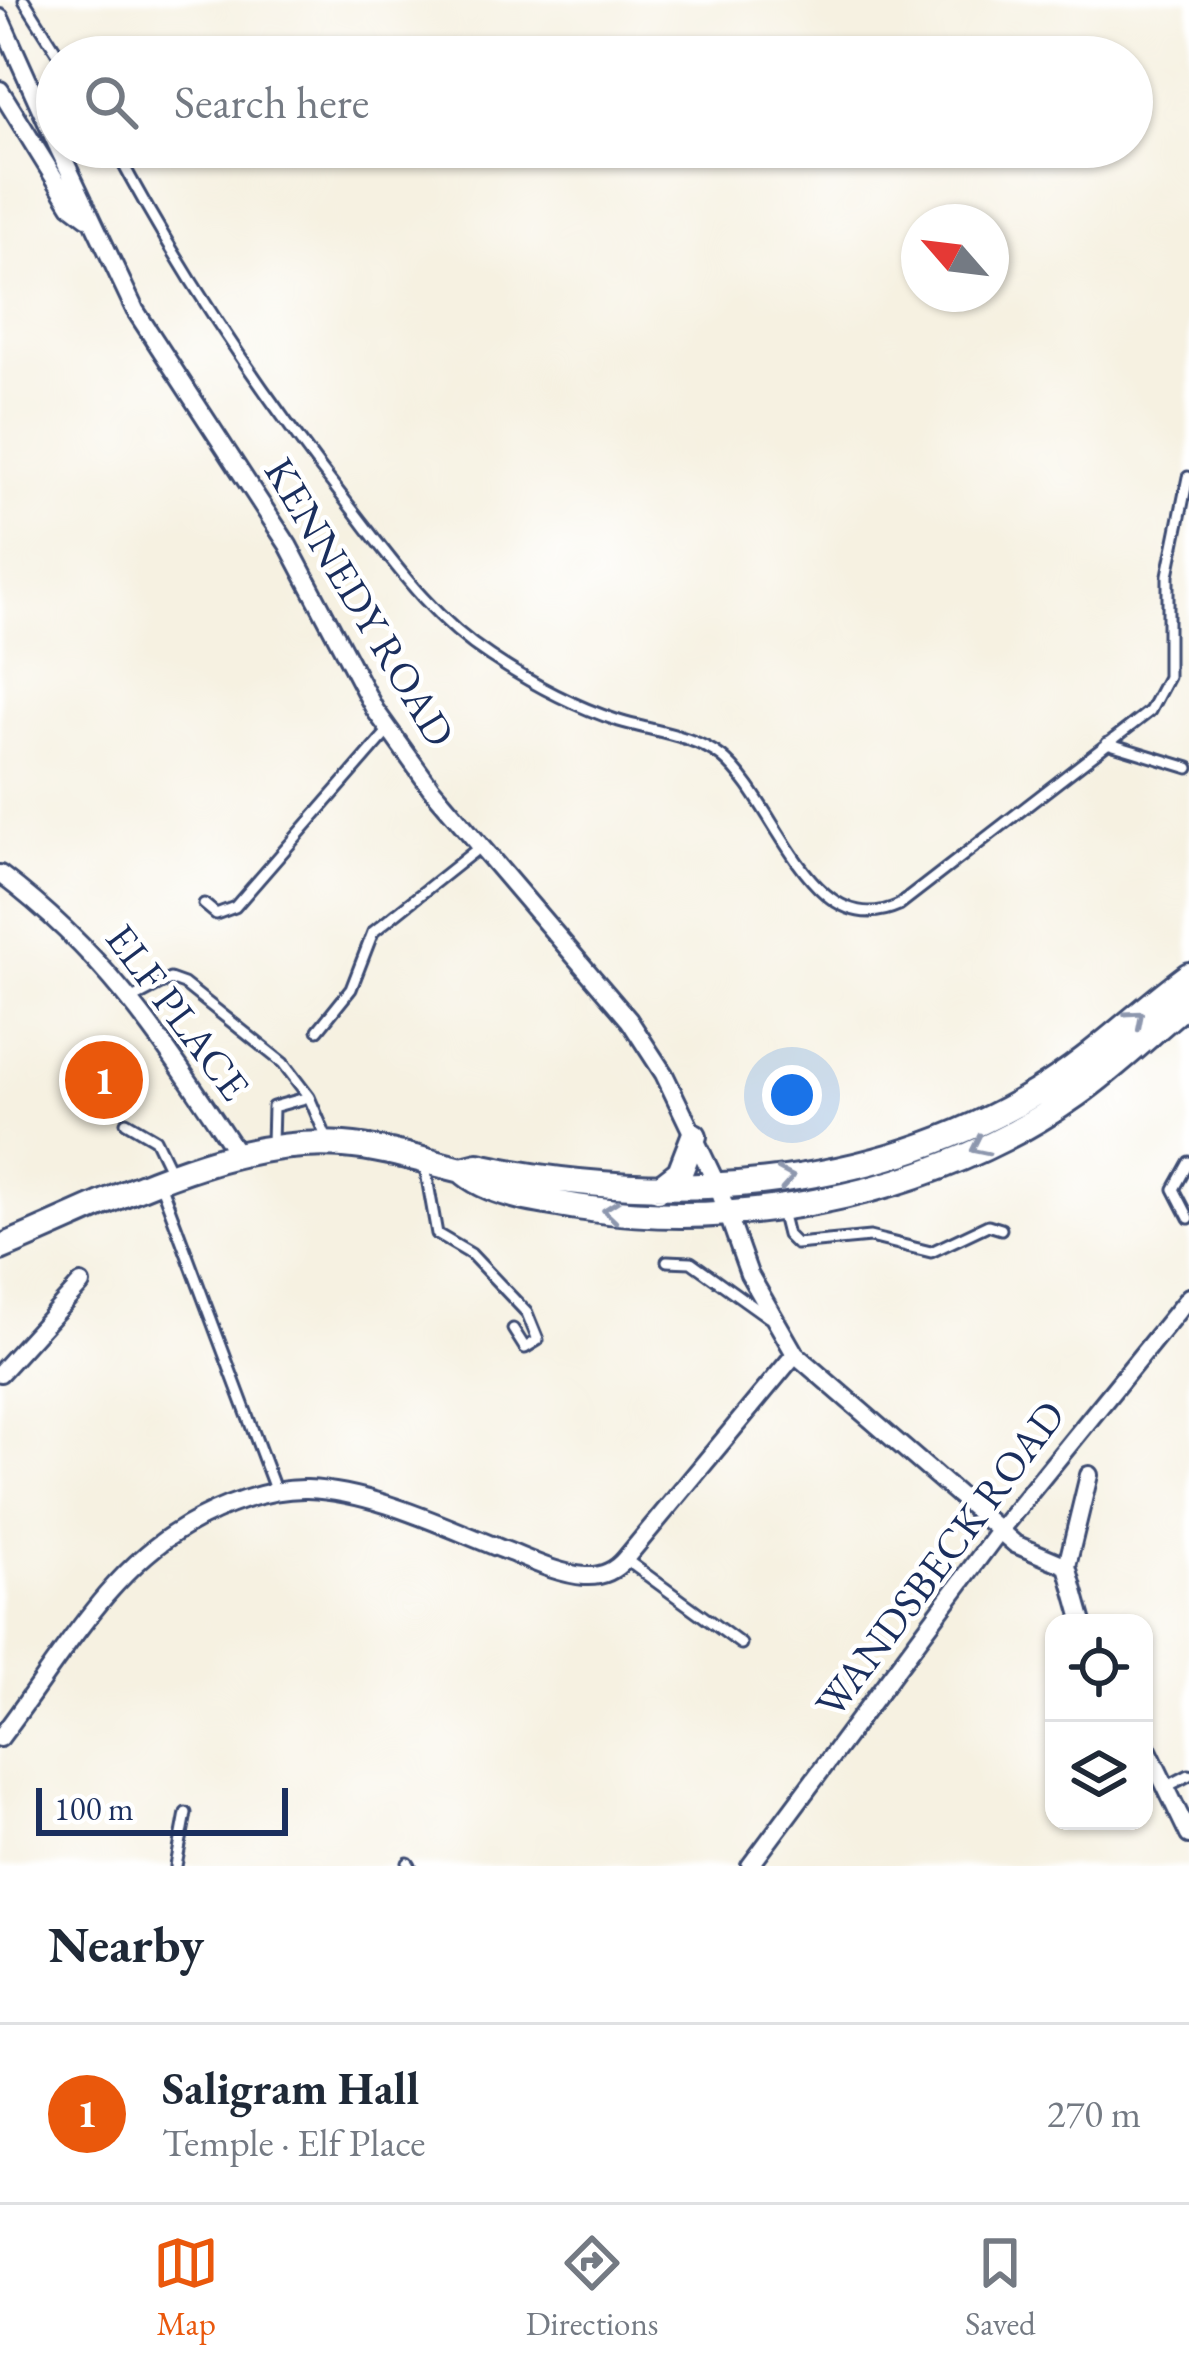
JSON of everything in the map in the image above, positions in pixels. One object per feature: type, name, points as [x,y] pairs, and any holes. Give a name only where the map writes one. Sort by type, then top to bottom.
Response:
[{"type":"street","name":"KENNEDY ROAD","points":[[0,18],[36,99]]},
{"type":"street","points":[[0,90],[36,149]]},
{"type":"street","points":[[48,168],[71,206],[90,219]]},
{"type":"street","name":"KENNEDY ROAD","points":[[67,168],[135,310],[288,545],[389,730],[629,1021],[664,1074],[718,1187],[772,1319],[794,1354],[999,1531],[1037,1556],[1067,1566]]},
{"type":"street","name":"ELF PLACE","points":[[0,874],[68,928],[132,999],[237,1153]]},
{"type":"street","points":[[0,1248],[237,1153],[272,1147],[329,1144],[462,1170],[478,1166],[582,1186],[656,1190],[718,1187],[866,1160],[992,1115],[1065,1074],[1189,975]]},
{"type":"street","points":[[462,1170],[476,1183],[575,1206],[657,1215],[727,1214],[876,1186],[987,1144],[1076,1095],[1189,1001]]},
{"type":"street","points":[[656,1190],[680,1172],[694,1136]]},
{"type":"street","points":[[0,1372],[81,1284]]},
{"type":"street","name":"WANDSBECK ROAD","points":[[750,1866],[999,1531],[1189,1297]]},
{"type":"street","points":[[0,1738],[146,1556],[206,1515],[276,1492],[313,1489],[394,1507],[578,1575],[606,1574],[626,1559],[794,1354]]},
{"type":"street","points":[[1080,1614],[1067,1566],[1089,1475]]},
{"type":"street","points":[[1153,1760],[1189,1835]]},
{"type":"lane","points":[[24,0],[47,36]]},
{"type":"lane","points":[[125,168],[160,234],[240,357],[406,580],[456,630],[523,678],[616,720],[717,753],[748,783],[817,888],[842,908],[867,914],[899,904],[1150,711],[1165,686],[1168,575],[1188,477]]},
{"type":"lane","points":[[204,904],[216,914],[236,907],[389,730]]},
{"type":"lane","points":[[1107,743],[1189,768]]},
{"type":"lane","points":[[317,1030],[351,989],[373,932],[481,846]]},
{"type":"lane","points":[[132,999],[170,979],[184,983],[283,1063],[310,1097],[329,1144]]},
{"type":"lane","points":[[272,1147],[273,1107],[310,1097]]},
{"type":"lane","points":[[126,1122],[155,1139],[276,1492]]},
{"type":"lane","points":[[424,1161],[436,1234],[471,1254],[526,1313],[538,1340],[525,1348],[512,1329]]},
{"type":"lane","points":[[1189,1162],[1174,1189],[1189,1218]]},
{"type":"lane","points":[[780,1206],[787,1235],[796,1244],[870,1237],[931,1252],[988,1225],[1001,1229]]},
{"type":"lane","points":[[668,1261],[691,1262],[772,1319]]},
{"type":"lane","points":[[626,1559],[741,1645]]},
{"type":"lane","points":[[1166,1787],[1189,1775]]},
{"type":"lane","points":[[176,1866],[186,1813]]},
{"type":"place","name":"Saligram Hall","points":[[104,1080]]}]
